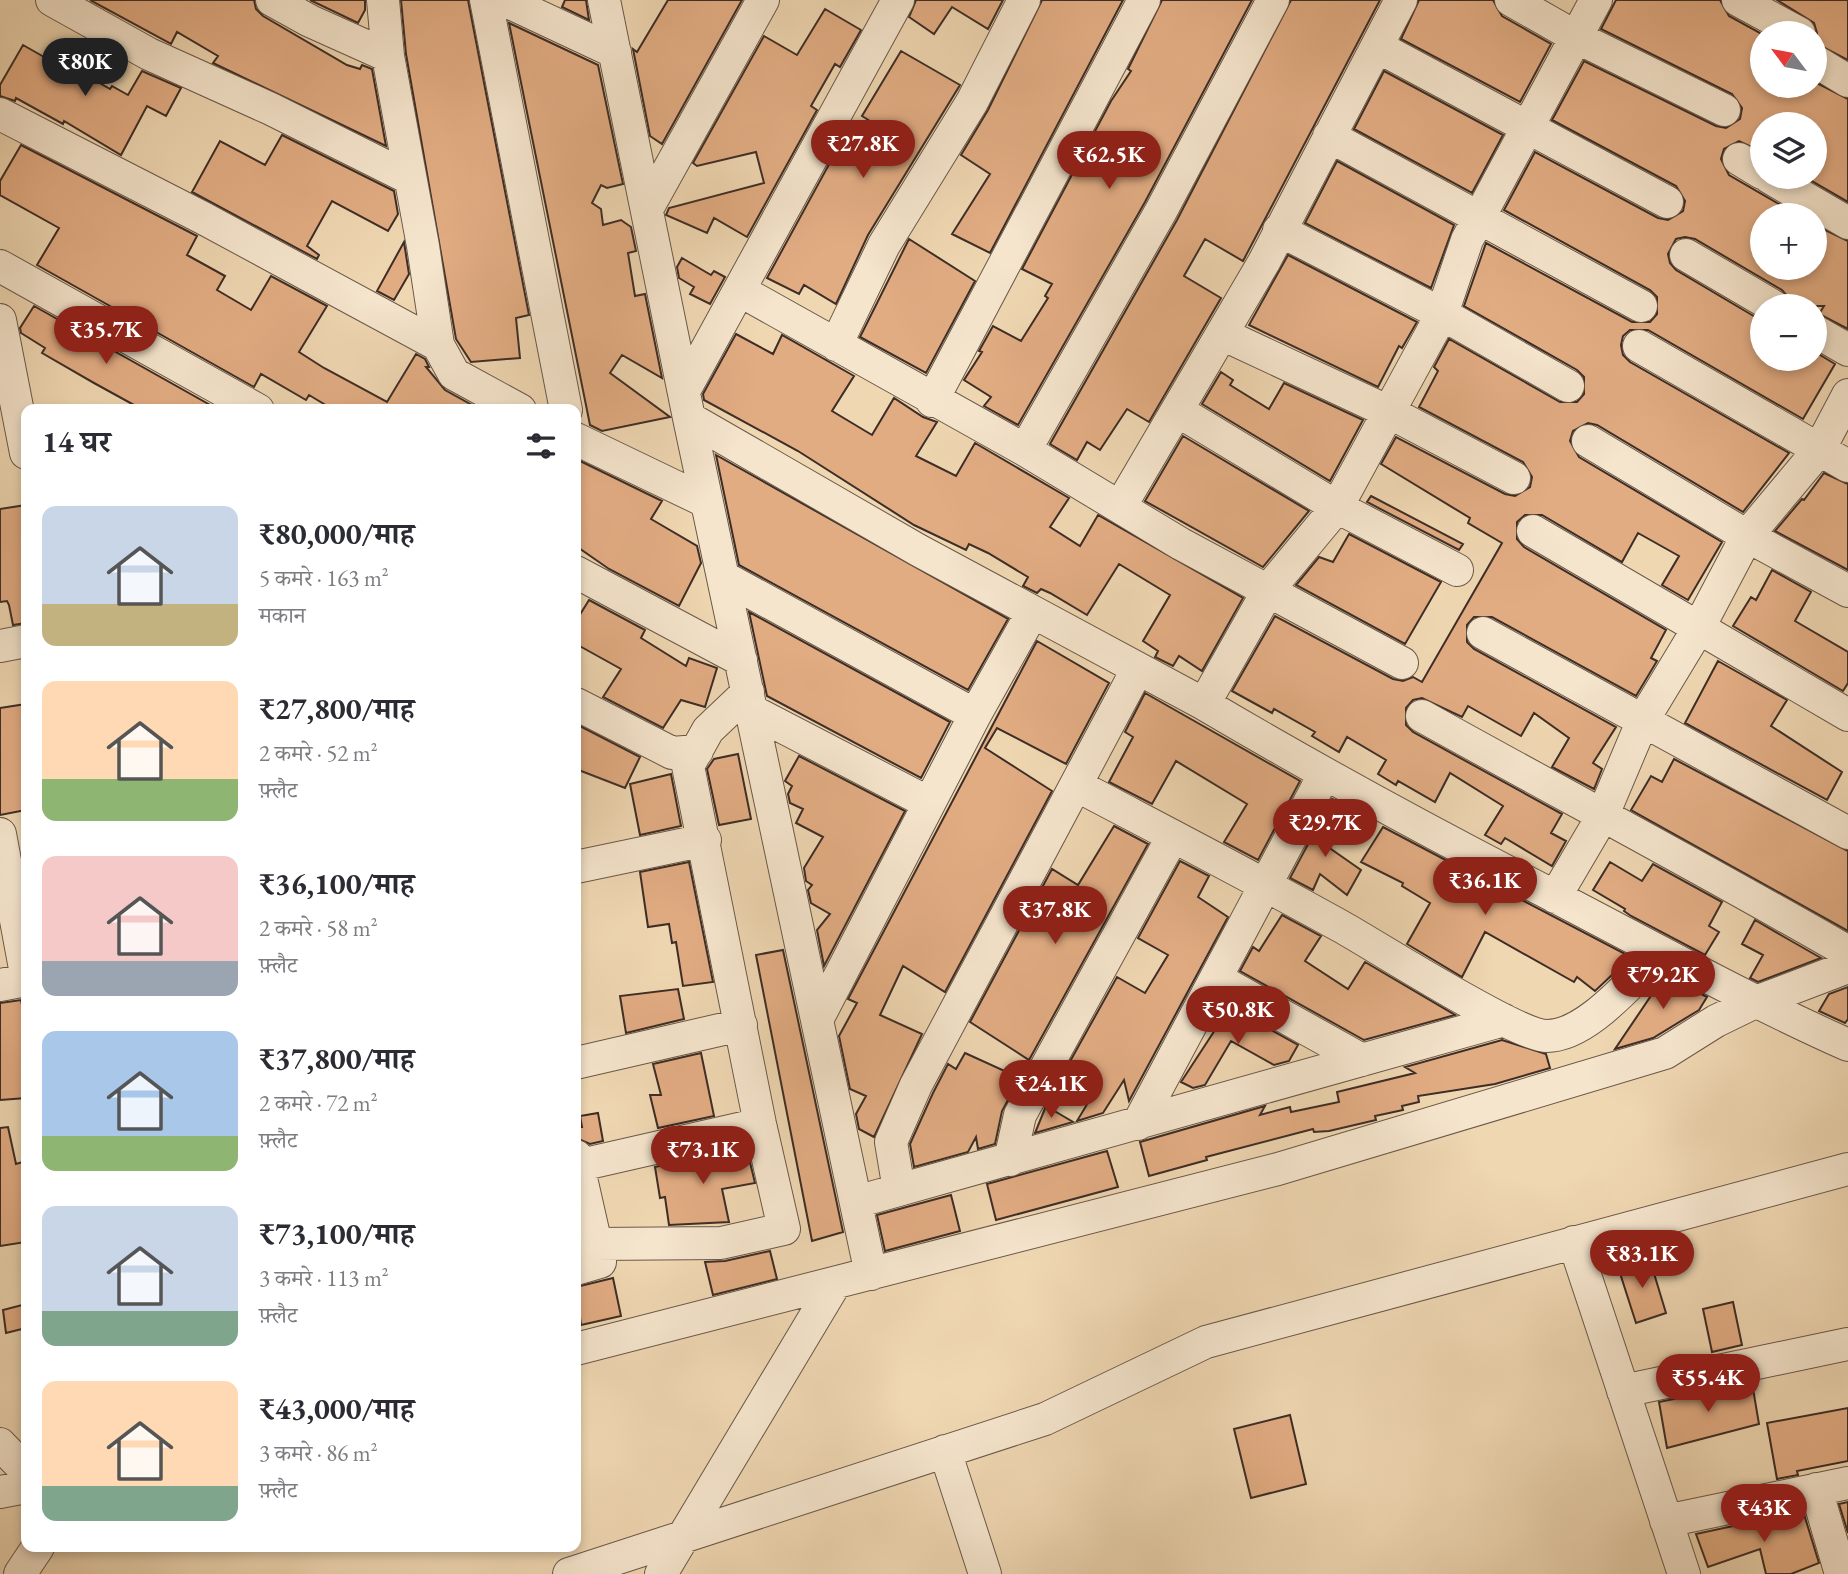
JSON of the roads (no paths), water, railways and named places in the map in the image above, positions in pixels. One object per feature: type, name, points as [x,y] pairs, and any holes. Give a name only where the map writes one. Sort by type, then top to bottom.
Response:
[{"type":"street","points":[[52,0],[149,54],[271,108],[409,178]]},
{"type":"street","points":[[272,0],[310,21],[388,56]]},
{"type":"street","points":[[383,0],[388,56],[438,345],[454,374],[509,404]]},
{"type":"street","points":[[486,0],[565,404]]},
{"type":"street","points":[[504,0],[615,52]]},
{"type":"street","points":[[604,0],[707,502],[872,1274]]},
{"type":"street","points":[[647,209],[763,0]]},
{"type":"street","points":[[687,403],[739,290],[898,0]]},
{"type":"street","points":[[836,345],[884,245],[972,102],[1024,0]]},
{"type":"street","points":[[932,401],[1144,0]]},
{"type":"street","points":[[1025,450],[1161,211],[1273,0]]},
{"type":"street","points":[[1120,507],[1222,334],[1401,0]]},
{"type":"street","points":[[1511,0],[1576,37],[1724,110]]},
{"type":"street","points":[[1204,704],[1269,589],[1337,507],[1442,314],[1467,240],[1596,0]]},
{"type":"street","points":[[1738,0],[1777,21]]},
{"type":"street","points":[[1378,47],[1667,202]]},
{"type":"street","points":[[1827,68],[1848,81]]},
{"type":"street","points":[[0,114],[203,218],[438,345]]},
{"type":"street","points":[[1329,135],[1641,306]]},
{"type":"street","points":[[1790,189],[1848,223]]},
{"type":"street","points":[[1279,230],[1442,314],[1568,386]]},
{"type":"street","points":[[1686,255],[1753,294]]},
{"type":"street","points":[[0,266],[247,404]]},
{"type":"street","points":[[739,290],[932,401],[1025,450],[1181,544],[1402,663]]},
{"type":"street","points":[[0,320],[21,427]]},
{"type":"street","points":[[1222,334],[1389,412],[1514,478]]},
{"type":"street","points":[[1827,338],[1848,350]]},
{"type":"street","points":[[1639,346],[1848,466]]},
{"type":"street","points":[[1555,897],[1602,817],[1643,720],[1698,629],[1747,536],[1819,450],[1848,395]]},
{"type":"street","points":[[687,403],[1032,613],[1204,704],[1324,775],[1753,1003],[1848,1045]]},
{"type":"street","points":[[1178,411],[1337,507],[1457,570]]},
{"type":"street","points":[[581,441],[707,502]]},
{"type":"street","points":[[1588,441],[1747,536],[1848,592]]},
{"type":"street","points":[[1533,531],[1848,715]]},
{"type":"street","points":[[581,575],[741,660]]},
{"type":"street","points":[[723,577],[975,715]]},
{"type":"street","points":[[818,1018],[975,715],[1032,613]]},
{"type":"street","points":[[1483,633],[1848,832]]},
{"type":"street","points":[[0,646],[21,642]]},
{"type":"street","points":[[899,1190],[891,1142],[916,1084],[1137,670]]},
{"type":"street","points":[[595,1244],[721,1243],[784,1228],[760,1124],[688,766],[708,730],[750,702]]},
{"type":"street","points":[[750,702],[929,803]]},
{"type":"street","points":[[581,707],[672,753],[697,751]]},
{"type":"street","points":[[1422,716],[1602,817],[1731,884],[1848,952]]},
{"type":"street","points":[[1139,1124],[1324,775]]},
{"type":"street","points":[[1076,785],[1267,887],[1504,1020],[1545,1037],[1570,1033],[1597,1014],[1660,954]]},
{"type":"street","points":[[0,834],[21,947]]},
{"type":"street","points":[[1010,1160],[1020,1115],[1173,836]]},
{"type":"street","points":[[581,866],[705,840]]},
{"type":"street","points":[[581,1348],[1278,1169],[1665,1053],[1716,1021],[1753,1003],[1848,967]]},
{"type":"street","points":[[1217,979],[1362,1060]]},
{"type":"street","points":[[0,985],[21,981]]},
{"type":"street","points":[[856,1202],[1504,1020]]},
{"type":"street","points":[[581,1062],[741,1025]]},
{"type":"street","points":[[581,1162],[760,1124]]},
{"type":"street","points":[[569,1574],[1045,1419],[1206,1342],[1848,1169]]},
{"type":"street","points":[[581,1184],[600,1262],[581,1268]]},
{"type":"street","points":[[1574,1242],[1684,1574]]},
{"type":"street","points":[[661,1574],[834,1285]]},
{"type":"street","points":[[1623,1391],[1848,1344]]},
{"type":"street","points":[[0,1444],[21,1466]]},
{"type":"street","points":[[945,1451],[985,1574]]},
{"type":"street","points":[[1666,1521],[1848,1483]]},
{"type":"street","points":[[0,1492],[21,1488]]},
{"type":"street","points":[[1816,1489],[1841,1574]]},
{"type":"street","points":[[20,1574],[35,1552]]}]
